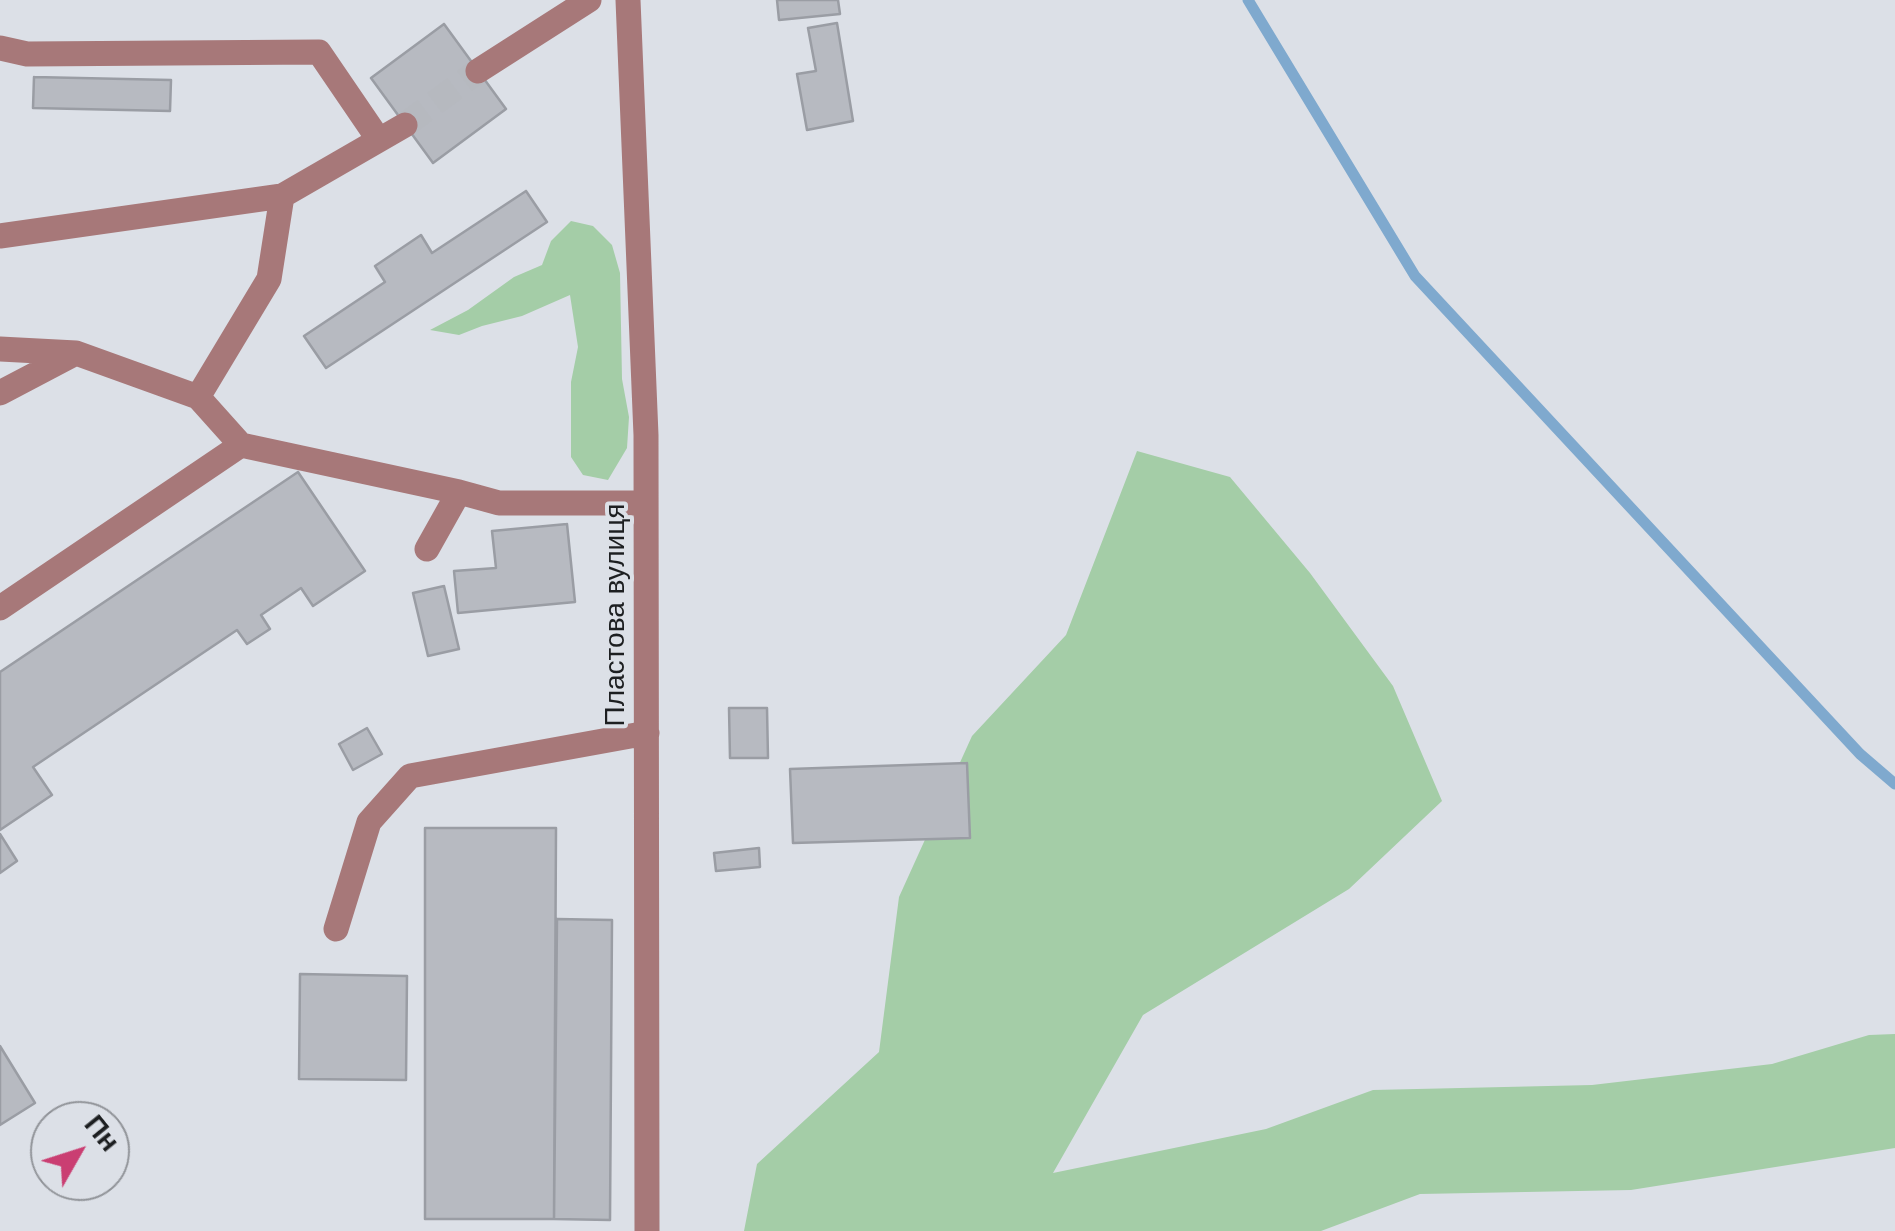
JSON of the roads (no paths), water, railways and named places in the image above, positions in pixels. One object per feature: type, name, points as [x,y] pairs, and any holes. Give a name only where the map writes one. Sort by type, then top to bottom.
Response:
[{"type":"street","points":[[478,70],[589,0]]},
{"type":"street","name":"Пластова вулиця","points":[[628,0],[646,503],[648,1231]]},
{"type":"street","points":[[0,48],[27,54],[319,52],[379,140]]},
{"type":"street","points":[[0,236],[282,196],[406,125]]},
{"type":"street","points":[[198,396],[269,278],[282,196]]},
{"type":"street","points":[[0,350],[76,353],[198,396],[241,445],[499,503],[646,503]]},
{"type":"street","points":[[0,392],[76,353]]},
{"type":"street","points":[[0,608],[241,445]]},
{"type":"street","points":[[428,549],[459,492]]},
{"type":"street","points":[[336,929],[369,822],[410,776],[646,733]]},
{"type":"waterway","points":[[1248,0],[1415,276],[1860,754],[1895,784]]},
{"type":"tunnel","points":[[405,125],[478,71]]}]
